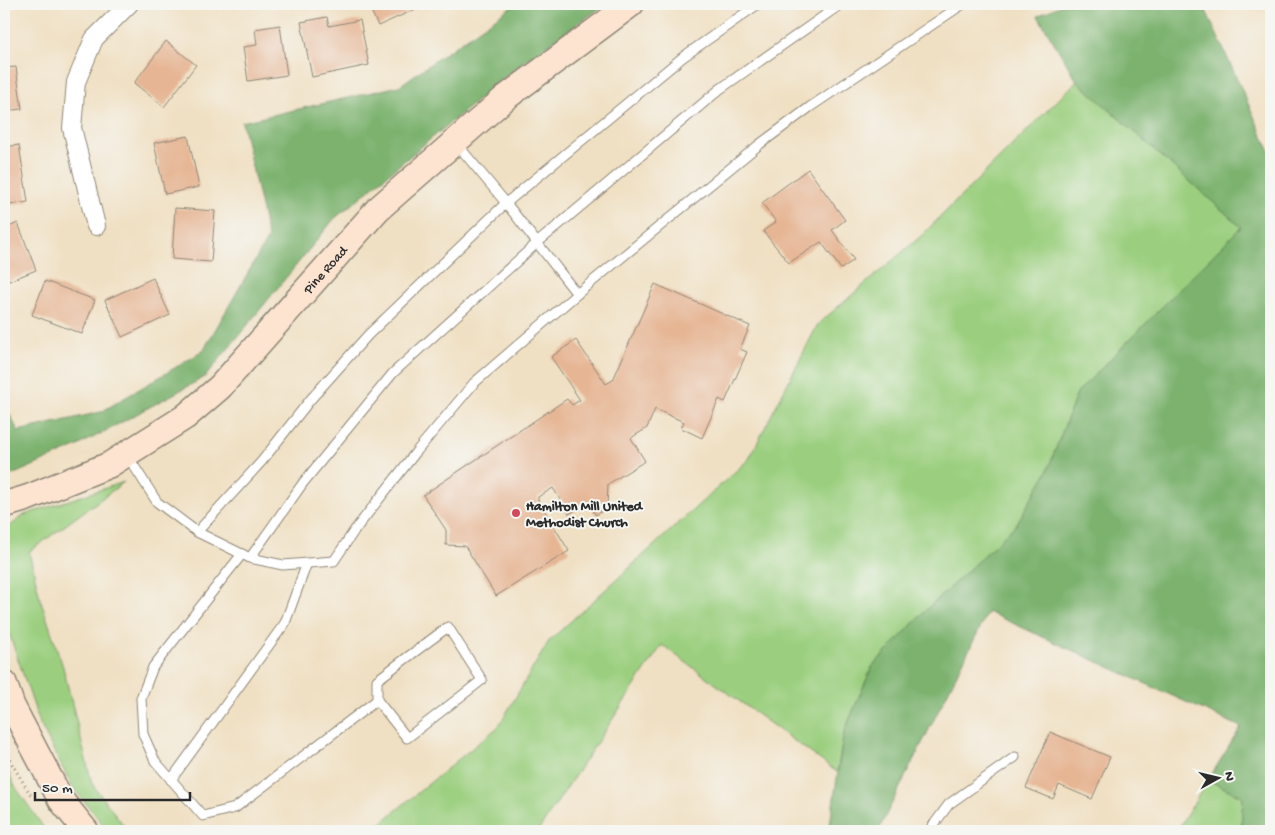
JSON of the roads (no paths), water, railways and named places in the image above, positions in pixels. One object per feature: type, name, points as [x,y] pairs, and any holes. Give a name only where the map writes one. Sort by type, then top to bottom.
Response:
[{"type":"street","points":[[96,226],[72,128],[76,82],[94,39],[129,4]]},
{"type":"street","name":"Pine Road","points":[[4,505],[27,498],[109,465],[185,417],[220,387],[378,209],[505,98],[631,4]]},
{"type":"street","points":[[4,684],[12,706],[61,800],[86,831]]},
{"type":"lane","points":[[197,532],[262,461],[310,400],[368,335],[506,202],[683,56],[758,4]]},
{"type":"lane","points":[[377,700],[235,808],[203,816],[155,761],[143,734],[141,698],[153,667],[246,556],[393,373],[537,243],[720,89],[841,4]]},
{"type":"lane","points":[[126,454],[157,502],[197,532],[246,556],[283,565],[334,561],[354,531],[416,452],[474,384],[577,294],[760,144],[810,107],[963,4]]},
{"type":"lane","points":[[455,141],[506,202],[577,294]]},
{"type":"lane","points":[[171,780],[285,623],[307,563]]},
{"type":"lane","points":[[448,627],[482,680],[407,738],[377,700],[377,680],[448,627]]},
{"type":"lane","points":[[928,831],[949,804],[1015,757]]},
{"type":"place","name":"Hamilton Mill United Methodist Church","points":[[516,513]]}]
